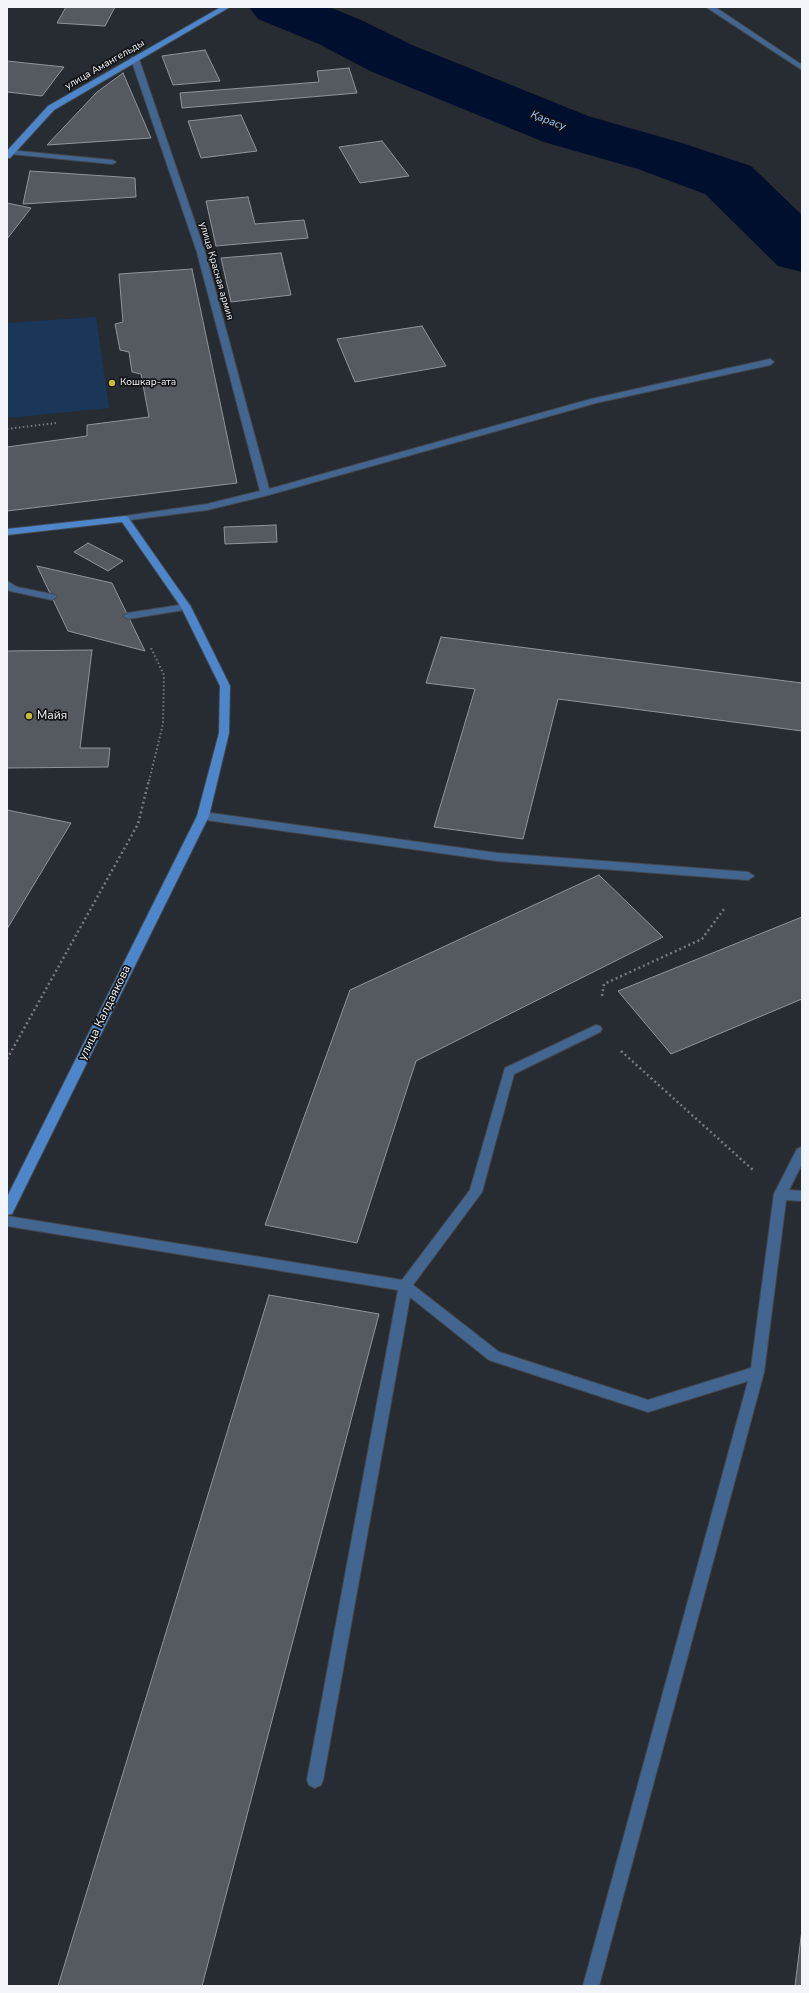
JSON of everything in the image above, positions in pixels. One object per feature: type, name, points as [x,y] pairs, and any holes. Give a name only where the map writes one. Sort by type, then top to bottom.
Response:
[{"type":"street","name":"улица Амангельды","points":[[9,154],[51,108],[226,7]]},
{"type":"street","points":[[710,7],[802,68]]},
{"type":"street","name":"улица Красная армия","points":[[135,59],[201,252],[265,493]]},
{"type":"street","points":[[9,154],[112,162]]},
{"type":"street","points":[[7,532],[125,519],[207,507],[265,493],[594,401],[770,362]]},
{"type":"street","name":"улица Калдаякова","points":[[7,1210],[203,816],[224,733],[225,686],[186,607],[125,519]]},
{"type":"street","points":[[7,584],[14,589],[52,597]]},
{"type":"street","points":[[132,616],[186,607]]},
{"type":"street","points":[[203,816],[497,856],[748,876]]},
{"type":"street","points":[[315,1780],[405,1286],[476,1192],[509,1071],[596,1029]]},
{"type":"street","points":[[591,1986],[757,1372],[780,1194],[802,1152]]},
{"type":"street","points":[[780,1194],[802,1196]]},
{"type":"street","points":[[7,1222],[405,1286],[494,1356],[648,1406],[757,1372]]},
{"type":"path","points":[[7,429],[56,423]]},
{"type":"path","points":[[7,1060],[138,824],[163,724],[164,676],[132,616]]},
{"type":"path","points":[[748,876],[702,939],[604,984],[596,1029],[780,1194]]},
{"type":"shaded area","points":[[96,317],[109,408],[7,418],[7,323]]},
{"type":"building","points":[[66,7],[115,7],[105,26],[57,23]]},
{"type":"building","points":[[205,50],[220,81],[173,85],[162,56]]},
{"type":"building","points":[[7,61],[64,67],[42,96],[7,92]]},
{"type":"building","points":[[349,68],[357,93],[182,108],[180,93],[319,82],[317,71]]},
{"type":"building","points":[[123,73],[151,138],[47,145],[97,92]]},
{"type":"building","points":[[241,115],[257,151],[201,158],[188,121]]},
{"type":"building","points":[[382,141],[409,176],[360,183],[339,147]]},
{"type":"building","points":[[30,171],[135,178],[136,197],[23,204]]},
{"type":"building","points":[[248,197],[255,224],[304,220],[308,238],[216,246],[206,201]]},
{"type":"building","points":[[7,203],[31,208],[7,239]]},
{"type":"building","points":[[281,253],[291,295],[231,302],[221,258]]},
{"type":"building","points":[[192,269],[237,483],[7,511],[7,447],[87,436],[87,425],[149,417],[141,374],[132,372],[129,352],[120,350],[115,324],[123,322],[119,274]]},
{"type":"building","points":[[422,326],[446,366],[355,382],[337,339]]},
{"type":"building","points":[[276,525],[277,542],[225,544],[224,527]]},
{"type":"building","points":[[88,543],[123,561],[108,571],[74,552]]},
{"type":"building","points":[[37,566],[112,583],[145,651],[68,631]]},
{"type":"building","points":[[441,637],[802,683],[802,731],[558,699],[523,839],[434,827],[475,689],[426,683]]},
{"type":"building","points":[[92,650],[80,748],[110,748],[108,767],[7,768],[7,651]]},
{"type":"building","points":[[7,810],[71,823],[7,929]]},
{"type":"building","points":[[599,875],[663,937],[416,1061],[357,1243],[265,1225],[350,990]]},
{"type":"building","points":[[802,917],[802,999],[671,1054],[618,991]]},
{"type":"building","points":[[269,1295],[379,1314],[202,1986],[58,1986]]},
{"type":"building","points":[[802,1929],[802,1986],[795,1986]]},
{"type":"waterway","name":"Қарасу","points":[[278,7],[340,32],[391,58],[566,129],[660,156],[728,180],[802,252]]},
{"type":"place","name":"Кошкар-ата","points":[[112,383]]},
{"type":"place","name":"Майя","points":[[29,716]]}]
